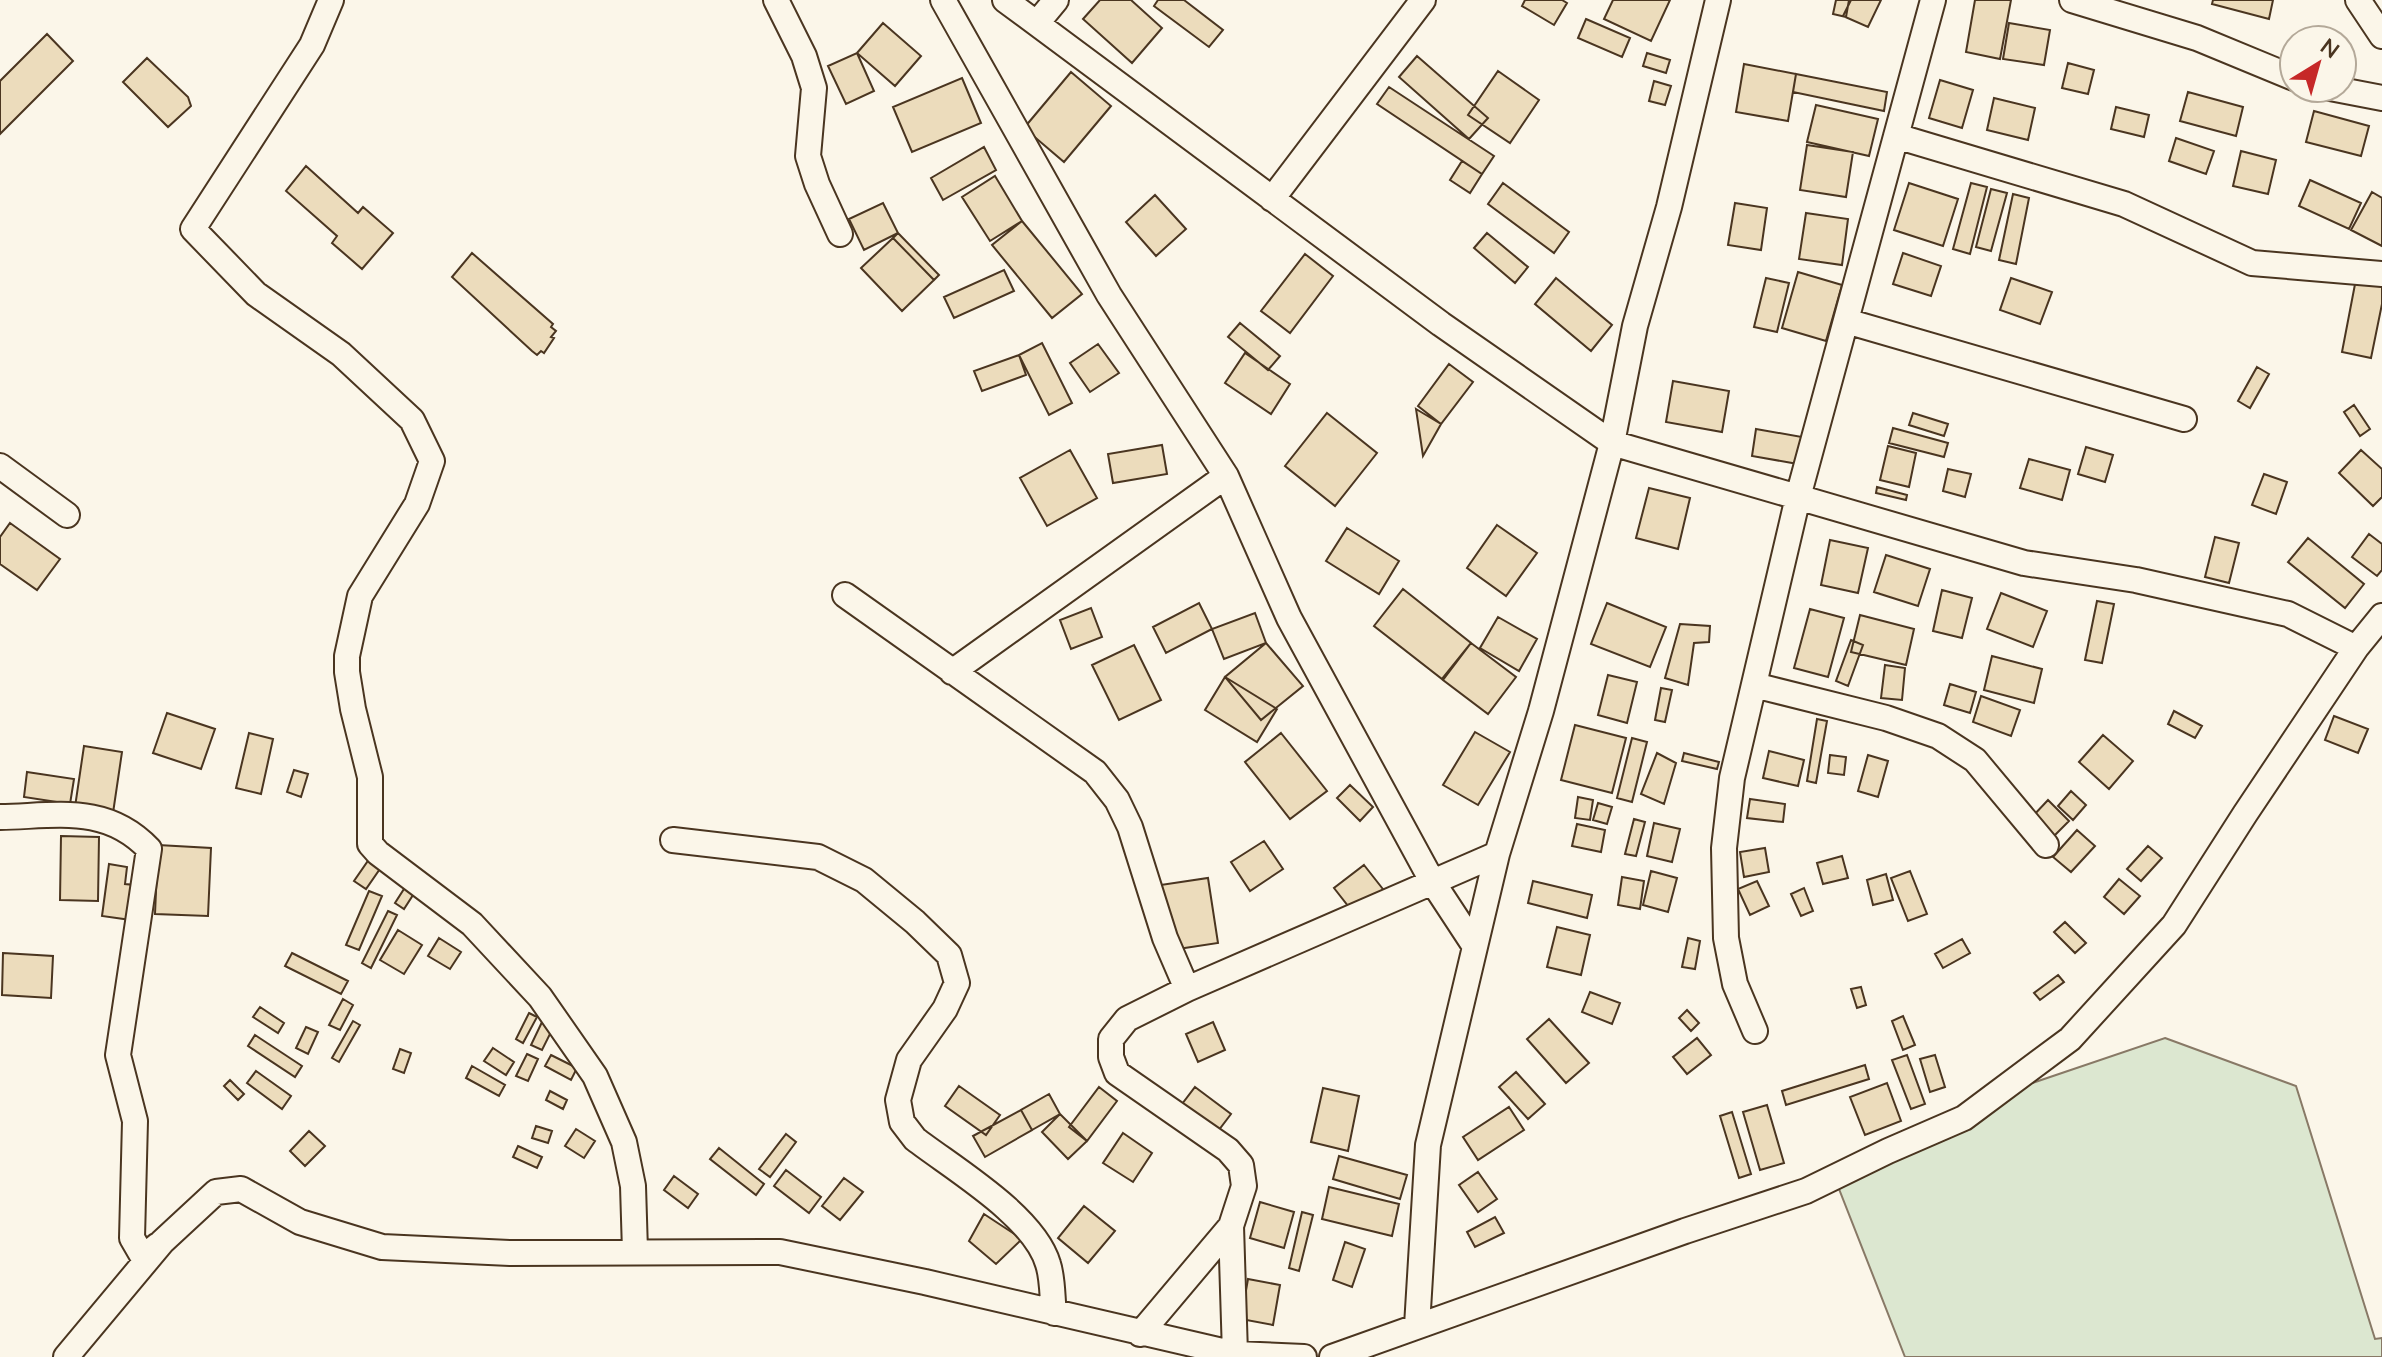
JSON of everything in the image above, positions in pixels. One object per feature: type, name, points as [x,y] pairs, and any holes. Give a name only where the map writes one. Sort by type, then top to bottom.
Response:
[{"type":"street","points":[[331,0],[312,45],[193,229],[256,294],[341,354],[412,420],[432,461],[417,504],[360,596],[347,656],[353,709],[370,777],[370,844],[472,924],[540,997],[595,1076],[624,1142],[633,1186],[635,1251]]},
{"type":"street","points":[[776,0],[804,56],[814,88],[808,156],[840,234]]},
{"type":"street","points":[[943,0],[1109,295],[1226,476],[1289,618],[1432,881],[1474,945]]},
{"type":"street","points":[[1005,0],[1441,324],[1612,443],[2024,563],[2136,580],[2288,614],[2356,648]]},
{"type":"street","points":[[1037,23],[1056,0]]},
{"type":"street","points":[[1272,199],[1423,0]]},
{"type":"street","points":[[1417,1326],[1428,1145],[1497,854],[1541,711],[1612,443],[1635,326],[1669,207],[1718,0]]},
{"type":"street","points":[[1755,1031],[1735,984],[1726,938],[1724,848],[1732,778],[1798,497],[1933,0]]},
{"type":"street","points":[[2072,0],[2197,38],[2278,71]]},
{"type":"street","points":[[2358,0],[2382,36]]},
{"type":"street","points":[[2358,95],[2382,98]]},
{"type":"street","points":[[1896,136],[2124,204],[2252,263],[2382,274]]},
{"type":"street","points":[[1846,321],[2184,419]]},
{"type":"street","points":[[0,466],[67,515]]},
{"type":"street","points":[[952,672],[1226,476]]},
{"type":"street","points":[[845,595],[1095,772],[1117,800],[1130,827],[1165,938],[1187,989]]},
{"type":"street","points":[[1332,1357],[1670,1236],[1806,1191],[1964,1118],[2070,1039],[2174,925],[2356,648],[2382,616]]},
{"type":"street","points":[[1754,685],[1886,718],[1938,736],[1975,760],[2046,845]]},
{"type":"street","points":[[0,817],[90,815],[133,832],[149,849],[118,1055],[135,1121],[132,1238],[143,1257],[216,1192],[241,1189],[300,1222],[382,1247],[510,1253],[780,1252],[925,1282],[1235,1354],[1304,1357]]},
{"type":"street","points":[[673,840],[818,857],[864,880],[949,955],[957,983],[945,1009],[909,1060],[898,1100],[902,1122],[915,1139],[1020,1219],[1029,1230],[1049,1264],[1054,1313]]},
{"type":"street","points":[[1235,1354],[1231,1226],[1244,1186],[1241,1165],[1228,1150],[1117,1073],[1111,1057],[1111,1039],[1127,1019],[1187,989],[1497,854]]},
{"type":"street","points":[[1140,1334],[1231,1226]]},
{"type":"street","points":[[66,1357],[162,1242]]},
{"type":"green space","points":[[2165,1038],[2296,1086],[2375,1339],[2382,1338],[2382,1357],[1905,1357],[1830,1166],[2003,1093]]},
{"type":"building","points":[[1100,0],[1131,0],[1162,28],[1132,63],[1083,19]]},
{"type":"building","points":[[1158,0],[1184,0],[1223,30],[1209,47],[1154,6]]},
{"type":"building","points":[[1525,0],[1562,0],[1567,3],[1554,25],[1522,6]]},
{"type":"building","points":[[1613,0],[1670,0],[1651,41],[1604,19]]},
{"type":"building","points":[[1836,0],[1849,0],[1846,17],[1833,14]]},
{"type":"building","points":[[1851,0],[1881,0],[1868,27],[1843,16]]},
{"type":"building","points":[[1975,0],[2011,0],[2000,59],[1966,52]]},
{"type":"building","points":[[2213,0],[2273,0],[2269,19],[2212,4]]},
{"type":"building","points":[[1586,19],[1630,38],[1622,57],[1578,38]]},
{"type":"building","points":[[883,23],[921,56],[895,86],[857,53]]},
{"type":"building","points":[[2009,23],[2050,30],[2044,65],[2003,59]]},
{"type":"building","points":[[47,34],[73,61],[0,134],[0,81]]},
{"type":"building","points":[[857,53],[874,91],[846,104],[828,66]]},
{"type":"building","points":[[1647,53],[1670,60],[1666,73],[1643,66]]},
{"type":"building","points":[[1417,56],[1488,118],[1469,139],[1399,77]]},
{"type":"building","points":[[147,58],[188,97],[191,106],[168,127],[123,82]]},
{"type":"building","points":[[2068,63],[2094,70],[2088,94],[2062,88]]},
{"type":"building","points":[[1744,64],[1796,74],[1788,121],[1736,112]]},
{"type":"building","points":[[1498,71],[1539,100],[1510,143],[1468,115]]},
{"type":"building","points":[[1071,72],[1111,106],[1064,162],[1024,128]]},
{"type":"building","points":[[1796,74],[1887,92],[1884,111],[1793,92]]},
{"type":"building","points":[[962,78],[981,123],[912,152],[893,107]]},
{"type":"building","points":[[1940,80],[1973,90],[1962,128],[1929,118]]},
{"type":"building","points":[[1654,81],[1671,86],[1665,105],[1649,101]]},
{"type":"building","points":[[1389,87],[1494,156],[1482,174],[1377,104]]},
{"type":"building","points":[[2188,92],[2243,107],[2236,136],[2180,121]]},
{"type":"building","points":[[1994,98],[2035,108],[2028,140],[1987,130]]},
{"type":"building","points":[[1816,105],[1878,119],[1869,156],[1807,142]]},
{"type":"building","points":[[2116,107],[2149,115],[2144,137],[2111,129]]},
{"type":"building","points":[[2314,111],[2369,126],[2361,156],[2306,142]]},
{"type":"building","points":[[2176,138],[2214,151],[2206,174],[2169,161]]},
{"type":"building","points":[[1807,145],[1853,152],[1846,197],[1800,190]]},
{"type":"building","points":[[984,147],[996,170],[943,200],[931,178]]},
{"type":"building","points":[[2241,151],[2276,160],[2268,194],[2233,186]]},
{"type":"building","points":[[1462,161],[1482,174],[1470,193],[1450,180]]},
{"type":"building","points":[[306,166],[358,213],[363,207],[393,233],[362,269],[332,243],[337,236],[286,191]]},
{"type":"building","points":[[995,176],[1022,221],[990,241],[962,197]]},
{"type":"building","points":[[2310,180],[2361,203],[2349,229],[2299,206]]},
{"type":"building","points":[[1503,183],[1569,232],[1554,253],[1488,204]]},
{"type":"building","points":[[1909,183],[1958,199],[1943,246],[1894,230]]},
{"type":"building","points":[[1971,183],[1987,187],[1970,254],[1953,249]]},
{"type":"building","points":[[1991,189],[2007,193],[1991,251],[1976,247]]},
{"type":"building","points":[[2372,192],[2382,198],[2382,246],[2351,230]]},
{"type":"building","points":[[2013,194],[2029,198],[2016,264],[1999,260]]},
{"type":"building","points":[[1155,195],[1186,229],[1156,256],[1126,222]]},
{"type":"building","points":[[883,203],[898,233],[864,250],[849,219]]},
{"type":"building","points":[[1735,203],[1767,208],[1761,250],[1728,245]]},
{"type":"building","points":[[1806,213],[1848,219],[1842,265],[1799,259]]},
{"type":"building","points":[[1022,221],[1082,294],[1052,318],[992,245]]},
{"type":"building","points":[[898,233],[939,275],[934,280],[893,238]]},
{"type":"building","points":[[1487,233],[1528,267],[1515,283],[1474,248]]},
{"type":"building","points":[[893,238],[934,280],[902,311],[861,268]]},
{"type":"building","points":[[472,253],[553,324],[551,327],[556,331],[551,337],[554,338],[544,353],[541,351],[537,355],[532,351],[452,277]]},
{"type":"building","points":[[1903,253],[1941,266],[1931,296],[1893,284]]},
{"type":"building","points":[[1305,254],[1333,276],[1290,333],[1261,311]]},
{"type":"building","points":[[1004,270],[1014,291],[954,318],[944,297]]},
{"type":"building","points":[[1798,272],[1842,285],[1826,341],[1782,328]]},
{"type":"building","points":[[1556,278],[1612,325],[1591,351],[1535,304]]},
{"type":"building","points":[[1766,278],[1789,283],[1777,332],[1754,327]]},
{"type":"building","points":[[2011,278],[2052,292],[2040,324],[2000,310]]},
{"type":"building","points":[[2356,279],[2382,284],[2382,304],[2371,358],[2342,352]]},
{"type":"building","points":[[1240,323],[1280,356],[1268,370],[1228,337]]},
{"type":"building","points":[[1042,343],[1072,403],[1049,415],[1019,355]]},
{"type":"building","points":[[1098,344],[1119,373],[1090,392],[1070,363]]},
{"type":"building","points":[[1245,353],[1290,384],[1271,414],[1225,383]]},
{"type":"building","points":[[1019,355],[1026,375],[982,391],[974,371]]},
{"type":"building","points":[[1449,364],[1473,382],[1441,424],[1418,406]]},
{"type":"building","points":[[2257,367],[2269,374],[2250,408],[2238,401]]},
{"type":"building","points":[[1673,381],[1729,391],[1722,432],[1666,422]]},
{"type":"building","points":[[2354,405],[2370,429],[2360,436],[2344,412]]},
{"type":"building","points":[[1416,409],[1441,424],[1423,456]]},
{"type":"building","points":[[1327,413],[1377,453],[1335,506],[1285,466]]},
{"type":"building","points":[[1913,413],[1948,424],[1944,436],[1909,425]]},
{"type":"building","points":[[1893,428],[1948,443],[1944,457],[1889,443]]},
{"type":"building","points":[[1756,429],[1802,437],[1798,464],[1752,456]]},
{"type":"building","points":[[1162,445],[1167,474],[1113,483],[1108,454]]},
{"type":"building","points":[[1888,446],[1916,453],[1909,487],[1880,480]]},
{"type":"building","points":[[2086,447],[2113,455],[2105,482],[2078,474]]},
{"type":"building","points":[[1070,450],[1097,498],[1047,526],[1020,478]]},
{"type":"building","points":[[2361,450],[2382,469],[2382,497],[2373,506],[2339,473]]},
{"type":"building","points":[[2029,459],[2070,470],[2062,500],[2020,488]]},
{"type":"building","points":[[1948,469],[1971,474],[1965,497],[1943,491]]},
{"type":"building","points":[[2264,474],[2287,482],[2276,514],[2252,505]]},
{"type":"building","points":[[1877,487],[1907,495],[1906,500],[1876,493]]},
{"type":"building","points":[[1649,488],[1690,498],[1678,549],[1636,538]]},
{"type":"building","points":[[10,523],[60,559],[37,590],[0,564],[0,537]]},
{"type":"building","points":[[1497,525],[1537,553],[1506,596],[1467,568]]},
{"type":"building","points":[[1347,528],[1399,561],[1379,594],[1326,561]]},
{"type":"building","points":[[2369,534],[2382,544],[2382,570],[2377,576],[2352,557]]},
{"type":"building","points":[[2215,537],[2239,543],[2229,583],[2205,577]]},
{"type":"building","points":[[2308,538],[2364,584],[2345,608],[2288,562]]},
{"type":"building","points":[[1830,540],[1868,548],[1858,593],[1821,585]]},
{"type":"building","points":[[1886,555],[1930,569],[1918,606],[1874,592]]},
{"type":"building","points":[[1403,589],[1471,643],[1442,679],[1374,626]]},
{"type":"building","points":[[1942,590],[1972,598],[1962,638],[1933,631]]},
{"type":"building","points":[[2001,593],[2047,611],[2033,647],[1987,629]]},
{"type":"building","points":[[2097,601],[2114,604],[2102,663],[2085,660]]},
{"type":"building","points":[[1199,603],[1212,629],[1166,653],[1153,627]]},
{"type":"building","points":[[1607,603],[1666,627],[1650,667],[1591,644]]},
{"type":"building","points":[[1091,608],[1102,637],[1071,649],[1060,620]]},
{"type":"building","points":[[1810,609],[1844,618],[1828,677],[1794,668]]},
{"type":"building","points":[[1255,613],[1266,643],[1224,659],[1212,629]]},
{"type":"building","points":[[1860,615],[1914,629],[1906,665],[1851,652]]},
{"type":"building","points":[[1498,617],[1537,639],[1519,671],[1480,648]]},
{"type":"building","points":[[1680,624],[1710,626],[1709,642],[1694,643],[1688,685],[1665,678]]},
{"type":"building","points":[[1851,640],[1863,645],[1848,686],[1836,681]]},
{"type":"building","points":[[1266,643],[1303,686],[1261,720],[1225,677]]},
{"type":"building","points":[[1471,643],[1516,677],[1488,714],[1443,680]]},
{"type":"building","points":[[1134,645],[1161,700],[1119,720],[1092,665]]},
{"type":"building","points":[[1992,656],[2042,669],[2034,703],[1984,690]]},
{"type":"building","points":[[1885,665],[1905,668],[1902,700],[1881,698]]},
{"type":"building","points":[[1608,675],[1637,682],[1627,723],[1598,715]]},
{"type":"building","points":[[1225,677],[1277,709],[1257,742],[1205,710]]},
{"type":"building","points":[[1950,684],[1976,692],[1970,713],[1944,705]]},
{"type":"building","points":[[1661,688],[1672,690],[1665,722],[1655,720]]},
{"type":"building","points":[[1981,696],[2020,710],[2011,736],[1973,722]]},
{"type":"building","points":[[2174,711],[2202,726],[2195,738],[2168,724]]},
{"type":"building","points":[[167,713],[215,729],[201,769],[153,753]]},
{"type":"building","points":[[2334,716],[2368,729],[2358,753],[2325,740]]},
{"type":"building","points":[[1817,719],[1827,721],[1816,783],[1807,781]]},
{"type":"building","points":[[1575,725],[1626,738],[1612,793],[1561,780]]},
{"type":"building","points":[[1475,732],[1510,752],[1478,805],[1443,785]]},
{"type":"building","points":[[249,733],[273,739],[261,794],[236,788]]},
{"type":"building","points":[[1281,733],[1327,791],[1290,819],[1245,762]]},
{"type":"building","points":[[2103,735],[2133,761],[2109,789],[2079,762]]},
{"type":"building","points":[[1632,738],[1647,742],[1632,802],[1617,798]]},
{"type":"building","points":[[84,746],[122,752],[113,813],[75,807]]},
{"type":"building","points":[[1769,751],[1804,760],[1798,786],[1763,778]]},
{"type":"building","points":[[1657,753],[1676,763],[1664,804],[1641,794]]},
{"type":"building","points":[[1684,753],[1719,762],[1717,769],[1682,761]]},
{"type":"building","points":[[1830,755],[1846,757],[1844,775],[1828,773]]},
{"type":"building","points":[[1868,755],[1888,761],[1878,797],[1858,791]]},
{"type":"building","points":[[294,770],[308,774],[301,797],[287,792]]},
{"type":"building","points":[[27,772],[74,779],[70,804],[24,797]]},
{"type":"building","points":[[1350,785],[1373,807],[1360,821],[1337,798]]},
{"type":"building","points":[[2071,791],[2086,805],[2073,820],[2058,806]]},
{"type":"building","points":[[1578,797],[1593,800],[1590,820],[1575,818]]},
{"type":"building","points":[[1750,799],[1785,804],[1783,822],[1747,818]]},
{"type":"building","points":[[2048,800],[2069,821],[2052,838],[2031,818]]},
{"type":"building","points":[[1598,803],[1612,807],[1607,824],[1593,820]]},
{"type":"building","points":[[1634,819],[1645,822],[1636,856],[1625,854]]},
{"type":"building","points":[[1654,823],[1680,829],[1672,862],[1647,856]]},
{"type":"building","points":[[1577,824],[1605,830],[1601,852],[1572,846]]},
{"type":"building","points":[[2077,830],[2095,846],[2071,872],[2053,857]]},
{"type":"building","points":[[61,836],[99,837],[98,901],[60,900]]},
{"type":"building","points":[[1264,841],[1283,869],[1250,891],[1231,862]]},
{"type":"building","points":[[158,845],[211,848],[208,916],[155,914]]},
{"type":"building","points":[[2148,846],[2162,858],[2141,881],[2127,869]]},
{"type":"building","points":[[1765,848],[1769,872],[1744,877],[1740,852]]},
{"type":"building","points":[[372,855],[384,863],[366,889],[354,881]]},
{"type":"building","points":[[1842,856],[1848,878],[1823,884],[1817,863]]},
{"type":"building","points":[[109,864],[127,867],[125,884],[135,885],[131,920],[102,916]]},
{"type":"building","points":[[1364,865],[1386,893],[1356,916],[1334,888]]},
{"type":"building","points":[[1651,871],[1677,878],[1668,912],[1643,905]]},
{"type":"building","points":[[1910,871],[1927,914],[1908,921],[1891,878]]},
{"type":"building","points":[[1886,874],[1893,900],[1873,905],[1867,880]]},
{"type":"building","points":[[413,875],[422,881],[404,909],[395,903]]},
{"type":"building","points":[[1622,877],[1644,881],[1640,909],[1618,905]]},
{"type":"building","points":[[1208,878],[1218,943],[1158,952],[1147,887]]},
{"type":"building","points":[[2119,879],[2140,896],[2124,914],[2104,897]]},
{"type":"building","points":[[1533,881],[1592,895],[1587,918],[1528,903]]},
{"type":"building","points":[[1757,881],[1769,906],[1750,915],[1738,889]]},
{"type":"building","points":[[1804,888],[1813,911],[1801,916],[1791,894]]},
{"type":"building","points":[[369,891],[382,896],[359,950],[346,945]]},
{"type":"building","points":[[388,911],[397,915],[371,968],[362,963]]},
{"type":"building","points":[[2065,922],[2086,943],[2075,953],[2054,932]]},
{"type":"building","points":[[1557,927],[1590,935],[1581,975],[1547,967]]},
{"type":"building","points":[[398,930],[422,945],[404,974],[380,960]]},
{"type":"building","points":[[439,938],[461,952],[450,969],[428,956]]},
{"type":"building","points":[[1688,938],[1700,941],[1695,969],[1682,967]]},
{"type":"building","points":[[1962,939],[1970,953],[1943,968],[1935,954]]},
{"type":"building","points":[[3,953],[53,956],[51,998],[2,995]]},
{"type":"building","points":[[292,953],[348,981],[341,994],[285,966]]},
{"type":"building","points":[[2058,975],[2064,982],[2040,1000],[2034,993]]},
{"type":"building","points":[[1861,987],[1866,1005],[1857,1008],[1851,989]]},
{"type":"building","points":[[1590,992],[1620,1003],[1612,1024],[1582,1012]]},
{"type":"building","points":[[343,999],[353,1005],[340,1030],[329,1025]]},
{"type":"building","points":[[260,1007],[284,1023],[278,1033],[253,1017]]},
{"type":"building","points":[[1687,1010],[1699,1023],[1691,1031],[1679,1018]]},
{"type":"building","points":[[529,1013],[537,1017],[523,1043],[516,1039]]},
{"type":"building","points":[[1903,1016],[1915,1045],[1903,1050],[1892,1021]]},
{"type":"building","points":[[1549,1019],[1589,1063],[1566,1083],[1527,1039]]},
{"type":"building","points":[[543,1020],[554,1026],[542,1050],[531,1045]]},
{"type":"building","points":[[353,1021],[360,1025],[339,1062],[332,1058]]},
{"type":"building","points":[[1213,1022],[1225,1050],[1198,1062],[1186,1034]]},
{"type":"building","points":[[306,1027],[318,1032],[308,1054],[296,1048]]},
{"type":"building","points":[[255,1035],[302,1066],[295,1077],[248,1046]]},
{"type":"building","points":[[1697,1038],[1711,1055],[1687,1074],[1673,1057]]},
{"type":"building","points":[[493,1048],[514,1062],[506,1075],[484,1061]]},
{"type":"building","points":[[400,1049],[411,1053],[404,1073],[393,1069]]},
{"type":"building","points":[[527,1054],[538,1059],[528,1081],[516,1076]]},
{"type":"building","points":[[551,1055],[577,1068],[571,1080],[545,1066]]},
{"type":"building","points":[[1907,1055],[1925,1104],[1911,1109],[1892,1060]]},
{"type":"building","points":[[1935,1055],[1945,1087],[1930,1092],[1920,1059]]},
{"type":"building","points":[[1865,1065],[1869,1079],[1786,1105],[1782,1091]]},
{"type":"building","points":[[472,1066],[505,1085],[499,1096],[466,1078]]},
{"type":"building","points":[[256,1071],[291,1096],[282,1109],[247,1083]]},
{"type":"building","points":[[1516,1072],[1545,1104],[1528,1119],[1499,1087]]},
{"type":"building","points":[[230,1080],[244,1094],[238,1100],[224,1086]]},
{"type":"building","points":[[1887,1083],[1901,1121],[1865,1135],[1850,1097]]},
{"type":"building","points":[[959,1086],[1000,1115],[986,1135],[945,1106]]},
{"type":"building","points":[[1099,1087],[1117,1101],[1087,1141],[1069,1127]]},
{"type":"building","points":[[1195,1087],[1231,1114],[1215,1135],[1179,1108]]},
{"type":"building","points":[[1323,1088],[1359,1096],[1348,1151],[1311,1142]]},
{"type":"building","points":[[550,1091],[567,1100],[563,1109],[546,1100]]},
{"type":"building","points":[[1049,1094],[1060,1114],[1032,1130],[1021,1110]]},
{"type":"building","points":[[1767,1105],[1784,1163],[1760,1170],[1743,1112]]},
{"type":"building","points":[[1509,1107],[1524,1130],[1478,1160],[1463,1137]]},
{"type":"building","points":[[1021,1110],[1032,1130],[985,1157],[973,1136]]},
{"type":"building","points":[[1732,1112],[1751,1174],[1739,1178],[1720,1116]]},
{"type":"building","points":[[1060,1114],[1087,1141],[1068,1159],[1042,1132]]},
{"type":"building","points":[[536,1126],[552,1131],[548,1143],[532,1138]]},
{"type":"building","points":[[576,1129],[595,1141],[584,1158],[565,1146]]},
{"type":"building","points":[[309,1131],[325,1146],[305,1166],[290,1151]]},
{"type":"building","points":[[1123,1133],[1152,1153],[1133,1182],[1103,1163]]},
{"type":"building","points":[[786,1134],[796,1142],[770,1177],[759,1169]]},
{"type":"building","points":[[518,1146],[542,1157],[537,1168],[513,1157]]},
{"type":"building","points":[[719,1148],[764,1184],[756,1195],[710,1159]]},
{"type":"building","points":[[1339,1156],[1407,1175],[1400,1199],[1333,1179]]},
{"type":"building","points":[[786,1170],[821,1197],[809,1213],[774,1186]]},
{"type":"building","points":[[1478,1172],[1497,1199],[1478,1212],[1459,1185]]},
{"type":"building","points":[[674,1176],[698,1194],[688,1208],[664,1190]]},
{"type":"building","points":[[844,1178],[863,1192],[840,1220],[822,1206]]},
{"type":"building","points":[[1329,1187],[1399,1204],[1392,1236],[1322,1219]]},
{"type":"building","points":[[1260,1202],[1294,1212],[1284,1248],[1250,1238]]},
{"type":"building","points":[[1084,1206],[1115,1231],[1088,1263],[1058,1238]]},
{"type":"building","points":[[1302,1212],[1313,1215],[1299,1271],[1289,1268]]},
{"type":"building","points":[[984,1214],[1022,1239],[996,1264],[969,1241]]},
{"type":"building","points":[[1495,1217],[1504,1233],[1475,1247],[1467,1232]]},
{"type":"building","points":[[1345,1242],[1365,1249],[1352,1287],[1333,1280]]},
{"type":"building","points":[[1248,1279],[1280,1285],[1273,1325],[1241,1319]]}]
